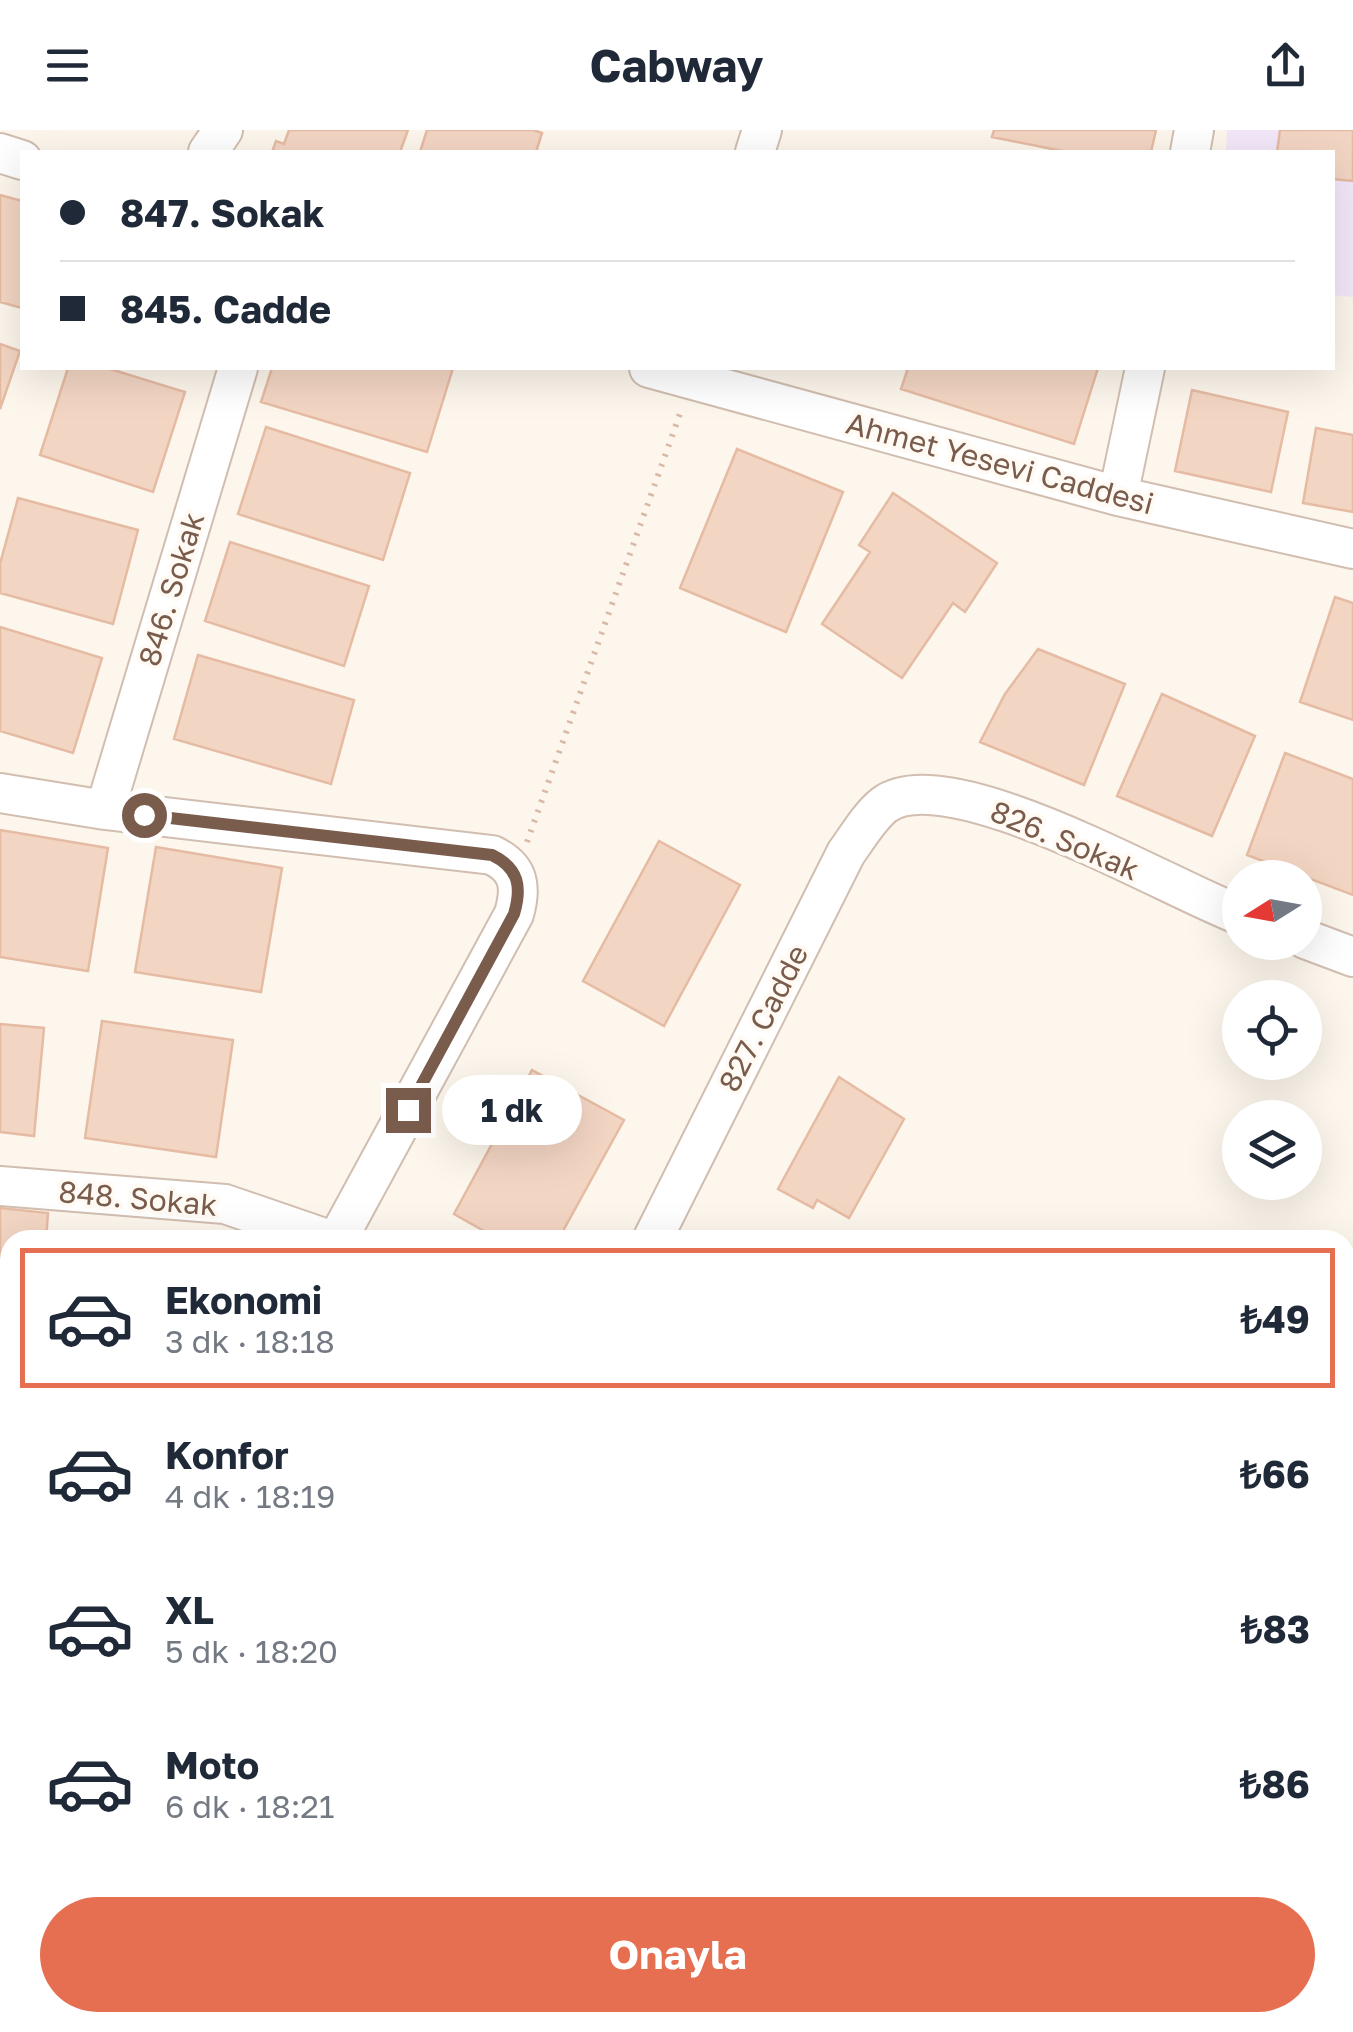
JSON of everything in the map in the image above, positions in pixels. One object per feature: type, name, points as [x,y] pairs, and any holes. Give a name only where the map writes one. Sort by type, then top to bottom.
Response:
[{"type":"street","name":"846. Sokak","points":[[105,810],[237,370]]},
{"type":"street","name":"Ahmet Yesevi Caddesi","points":[[664,370],[693,374],[1118,496],[1353,549]]},
{"type":"street","points":[[1118,496],[1144,370]]},
{"type":"street","points":[[0,793],[105,810],[492,855],[514,870],[519,884],[514,914],[340,1230]]},
{"type":"street","name":"826. Sokak","points":[[886,804],[916,795],[952,794],[1020,816],[1222,907]]},
{"type":"street","name":"827. Cadde","points":[[657,1230],[846,853],[886,804]]},
{"type":"street","points":[[1322,945],[1353,956]]},
{"type":"street","name":"848. Sokak","points":[[0,1186],[226,1204],[304,1230]]},
{"type":"path","points":[[514,870],[693,374]]},
{"type":"shaded area","points":[[1227,130],[1353,130],[1353,297],[1335,295],[1335,150],[1226,150]]},
{"type":"building","points":[[289,130],[408,130],[401,150],[273,150],[276,141],[284,144]]},
{"type":"building","points":[[427,130],[542,133],[537,150],[421,150]]},
{"type":"building","points":[[994,130],[1156,130],[1151,150],[1057,150],[992,137]]},
{"type":"building","points":[[1280,130],[1353,130],[1353,181],[1335,179],[1335,150],[1277,150]]},
{"type":"building","points":[[0,195],[20,200],[20,307],[0,302]]},
{"type":"building","points":[[0,344],[20,351],[0,409]]},
{"type":"building","points":[[67,370],[114,370],[185,392],[153,492],[40,455]]},
{"type":"building","points":[[271,370],[452,370],[427,452],[261,402]]},
{"type":"building","points":[[907,370],[1097,370],[1074,444],[901,389]]},
{"type":"building","points":[[1192,390],[1288,412],[1271,492],[1175,471]]},
{"type":"building","points":[[266,427],[410,473],[383,560],[238,514]]},
{"type":"building","points":[[1316,428],[1353,435],[1353,512],[1303,503]]},
{"type":"building","points":[[737,449],[843,492],[786,632],[680,588]]},
{"type":"building","points":[[893,493],[997,563],[965,612],[953,603],[902,678],[822,624],[870,552],[859,545]]},
{"type":"building","points":[[18,498],[138,530],[113,624],[0,593],[0,564]]},
{"type":"building","points":[[230,542],[369,586],[344,666],[205,621]]},
{"type":"building","points":[[1335,597],[1353,603],[1353,720],[1300,702]]},
{"type":"building","points":[[0,627],[102,658],[73,753],[0,731]]},
{"type":"building","points":[[1038,649],[1125,684],[1084,785],[980,742],[1005,694]]},
{"type":"building","points":[[198,655],[354,700],[331,784],[174,739]]},
{"type":"building","points":[[1162,694],[1255,736],[1212,836],[1117,796]]},
{"type":"building","points":[[1285,753],[1353,779],[1353,895],[1322,883],[1322,860],[1260,860],[1247,855]]},
{"type":"building","points":[[0,830],[108,848],[88,971],[0,957]]},
{"type":"building","points":[[659,841],[740,885],[664,1026],[583,981]]},
{"type":"building","points":[[156,847],[282,868],[261,992],[135,972]]},
{"type":"building","points":[[102,1021],[233,1040],[216,1157],[85,1138]]},
{"type":"building","points":[[0,1024],[44,1028],[34,1136],[0,1132]]},
{"type":"building","points":[[532,1070],[624,1120],[564,1230],[482,1230],[454,1214]]},
{"type":"building","points":[[839,1077],[904,1119],[849,1218],[817,1200],[813,1208],[778,1189]]},
{"type":"building","points":[[0,1208],[48,1213],[47,1230],[0,1230]]},
{"type":"route","points":[[144,815],[492,855],[514,870],[519,884],[514,914],[408,1110]]}]
